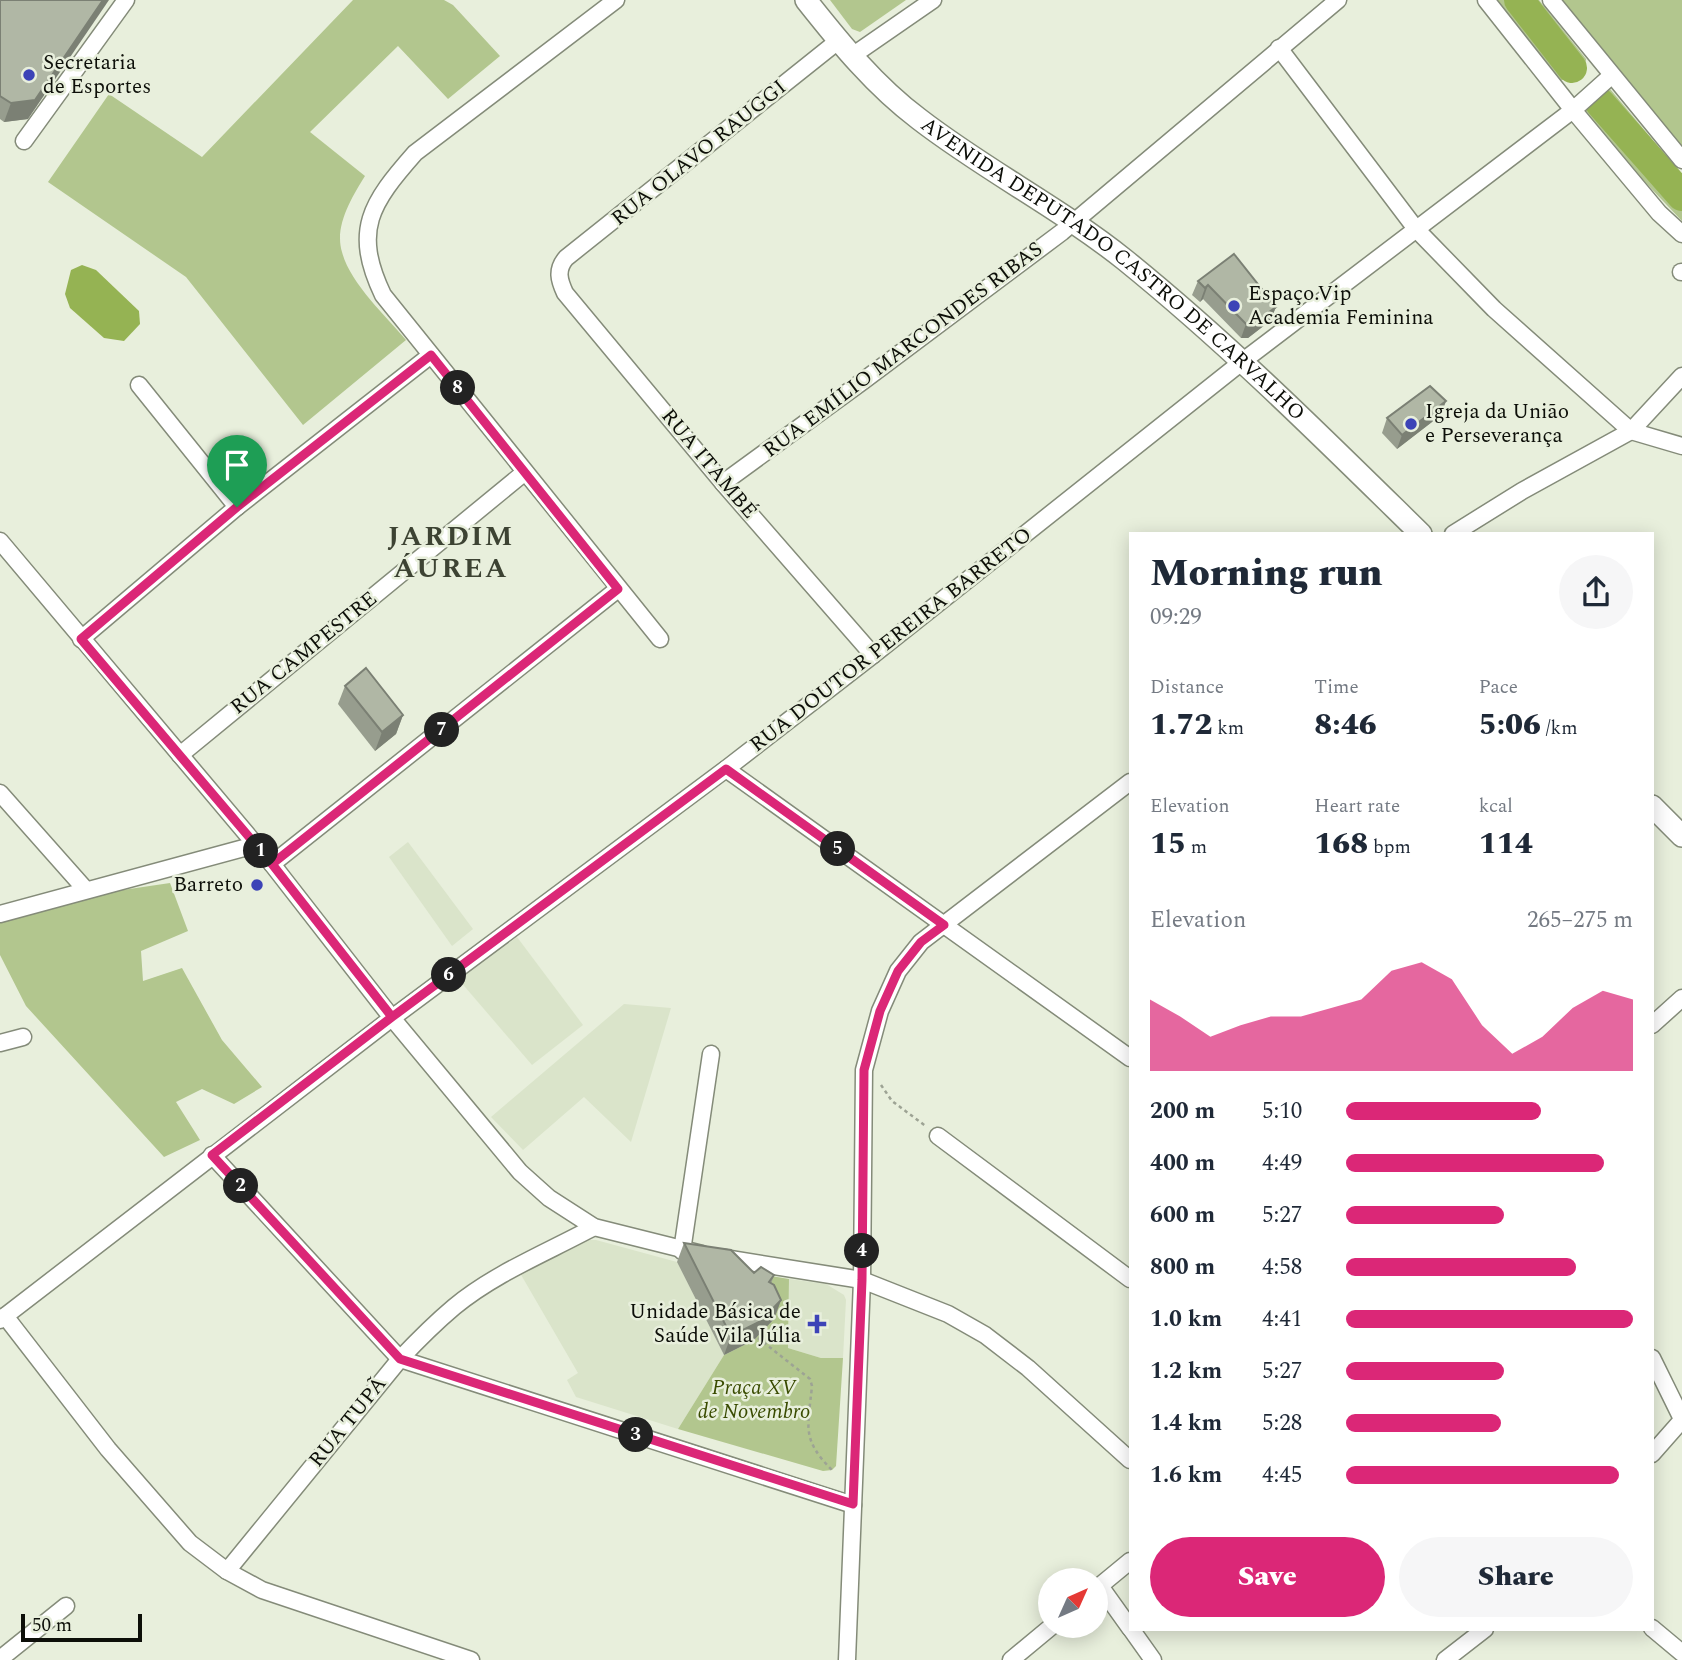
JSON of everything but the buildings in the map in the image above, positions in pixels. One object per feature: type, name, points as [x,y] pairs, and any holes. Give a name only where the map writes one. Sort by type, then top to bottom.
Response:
[{"type":"main road","name":"AVENIDA DEPUTADO CASTRO DE CARVALHO","points":[[806,0],[845,49],[887,92],[965,153],[1073,222],[1123,259],[1243,361],[1419,532]]},
{"type":"main road","points":[[1654,808],[1682,836]]},
{"type":"street","points":[[24,141],[126,0]]},
{"type":"street","points":[[616,0],[415,153],[389,183],[372,213],[366,239],[372,271],[383,295],[660,639]]},
{"type":"street","name":"RUA OLAVO RAUGGI","points":[[561,265],[845,49],[933,0]]},
{"type":"street","name":"RUA EMÍLIO MARCONDES RIBAS","points":[[723,483],[1073,222],[1338,0]]},
{"type":"street","points":[[1486,0],[1659,213],[1682,234]]},
{"type":"street","points":[[1551,0],[1682,160]]},
{"type":"street","points":[[1279,48],[1416,229],[1494,309],[1631,431],[1682,446]]},
{"type":"street","name":"RUA DOUTOR PEREIRA BARRETO","points":[[3,1318],[392,1017],[726,769],[1243,361],[1573,110],[1611,76]]},
{"type":"street","name":"RUA ITAMBÉ","points":[[561,265],[560,282],[565,293],[723,483],[873,655]]},
{"type":"street","points":[[81,639],[237,507],[431,355]]},
{"type":"street","points":[[1456,532],[1522,491],[1631,431],[1682,376]]},
{"type":"street","points":[[139,385],[237,507]]},
{"type":"street","name":"RUA CAMPESTRE","points":[[180,755],[525,472]]},
{"type":"street","points":[[0,541],[272,864],[392,1017],[520,1172],[549,1198],[594,1227],[682,1251],[862,1280],[948,1314],[985,1335],[1028,1368],[1129,1459]]},
{"type":"street","points":[[272,864],[618,589]]},
{"type":"street","points":[[726,769],[1129,1057]]},
{"type":"street","points":[[848,1660],[862,1280],[864,1070],[880,1011],[898,971],[921,942],[1129,783]]},
{"type":"street","points":[[0,793],[86,890]]},
{"type":"street","points":[[0,914],[255,845]]},
{"type":"street","points":[[1654,1023],[1682,998]]},
{"type":"street","points":[[0,1043],[23,1037]]},
{"type":"street","points":[[682,1251],[711,1054]]},
{"type":"street","points":[[938,1136],[1129,1278]]},
{"type":"street","points":[[212,1155],[400,1359],[853,1504]]},
{"type":"street","name":"RUA TUPÃ","points":[[227,1571],[400,1359],[455,1306],[483,1286],[594,1227]]},
{"type":"street","points":[[3,1318],[108,1449],[190,1543],[227,1571],[262,1590],[471,1660]]},
{"type":"street","points":[[1654,1362],[1682,1419],[1654,1452]]},
{"type":"street","points":[[1108,1579],[1129,1563]]},
{"type":"street","points":[[1108,1600],[1129,1626]]},
{"type":"street","points":[[0,1659],[65,1606]]},
{"type":"street","points":[[1654,1630],[1682,1653]]},
{"type":"street","points":[[1132,1631],[1153,1660]]},
{"type":"street","points":[[1445,1660],[1482,1631]]},
{"type":"street","points":[[1011,1660],[1038,1638]]},
{"type":"path","points":[[864,1070],[879,1083],[892,1101],[938,1136]]},
{"type":"path","points":[[758,1338],[810,1379],[812,1386],[808,1432],[816,1455],[832,1470]]},
{"type":"shaded area","points":[[82,265],[96,270],[139,311],[140,324],[124,341],[104,338],[70,308],[65,294],[71,270]]},
{"type":"shaded area","points":[[408,842],[473,929],[452,946],[389,857]]},
{"type":"shaded area","points":[[517,937],[583,1025],[532,1065],[459,980]]},
{"type":"shaded area","points":[[624,1004],[671,1008],[631,1142],[584,1097],[523,1150],[491,1117]]},
{"type":"shaded area","points":[[589,1240],[677,1262],[724,1355],[678,1429],[576,1397],[567,1380],[578,1373],[520,1273]]},
{"type":"shaded area","name":"Unidade Básica de Saúde Vila Júlia","points":[[789,1279],[826,1284],[844,1295],[843,1358],[821,1358],[788,1348]]},
{"type":"green space","points":[[353,0],[444,0],[453,5],[500,56],[448,99],[398,46],[310,132],[365,176],[342,222],[342,252],[360,287],[406,340],[303,425],[186,277],[48,182],[109,94],[202,157]]},
{"type":"green space","points":[[830,0],[906,0],[860,32],[852,29]]},
{"type":"green space","points":[[1497,0],[1539,0],[1586,59],[1582,73],[1575,78],[1561,80]]},
{"type":"green space","points":[[1562,0],[1682,0],[1682,149],[1679,147]]},
{"type":"green space","points":[[1610,89],[1682,175],[1682,221],[1626,162],[1585,111],[1594,96]]},
{"type":"green space","points":[[170,883],[188,931],[141,951],[143,981],[182,968],[222,1040],[262,1087],[234,1104],[202,1089],[176,1102],[200,1140],[164,1157],[26,1006],[0,955],[0,920],[82,896]]},
{"type":"green space","name":"Praça XV de Novembro","points":[[736,1270],[789,1279],[788,1348],[821,1358],[843,1358],[836,1466],[832,1470],[823,1471],[678,1429],[724,1355],[754,1340],[774,1319]]},
{"type":"waterway","points":[[1519,0],[1572,68]]},
{"type":"waterway","points":[[1600,103],[1682,196]]},
{"type":"place","name":"Secretaria de Esportes","points":[[29,75]]},
{"type":"place","name":"Espaço.Vip Academia Feminina","points":[[1234,306]]},
{"type":"place","name":"Igreja da União e Perseverança","points":[[1411,424]]},
{"type":"place","name":"Barreto","points":[[257,885]]},
{"type":"place","name":"Unidade Básica de Saúde Vila Júlia","points":[[817,1324]]},
{"type":"district","name":"JARDIM ÁUREA","points":[[451,552]]},
{"type":"route","points":[[237,507],[81,639],[272,864],[392,1017],[212,1155],[400,1359],[853,1504],[862,1280],[864,1070],[880,1011],[898,971],[921,942],[944,925],[726,769],[392,1017],[332,941],[272,864],[618,589],[431,355],[237,507]]}]
